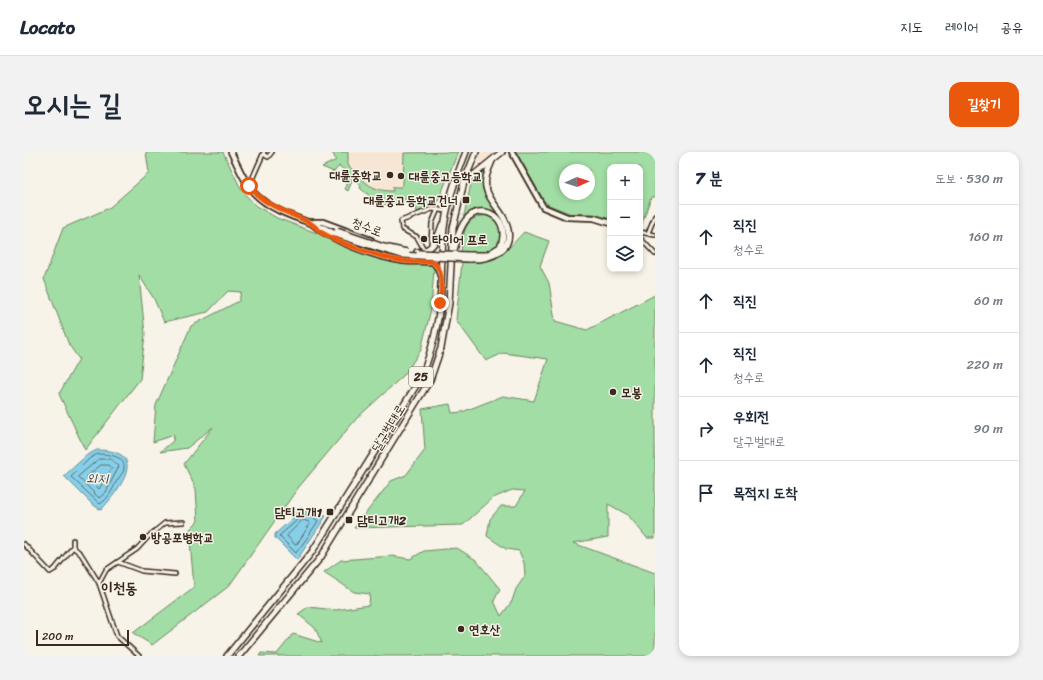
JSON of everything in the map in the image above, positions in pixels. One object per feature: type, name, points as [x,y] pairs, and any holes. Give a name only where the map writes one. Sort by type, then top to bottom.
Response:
[{"type":"main road","name":"청수로","points":[[231,152],[249,186],[260,198],[270,205],[324,228]]},
{"type":"main road","name":"달구벌대로","points":[[227,656],[312,552],[422,376],[433,340],[440,303],[444,234],[447,213],[453,186],[466,152]]},
{"type":"main road","name":"달구벌대로","points":[[239,656],[312,568],[350,511],[430,380],[444,336],[449,303],[453,228],[464,182],[476,152]]},
{"type":"main road","points":[[464,182],[502,152]]},
{"type":"main road","points":[[512,152],[543,207],[568,216],[594,218],[607,222]]},
{"type":"main road","points":[[324,228],[335,235],[402,252],[468,257],[492,257],[500,253],[508,238],[506,223],[487,192],[486,178],[492,161]]},
{"type":"main road","points":[[452,266],[461,227],[466,219],[475,213],[480,212],[494,215],[501,222],[504,231],[500,246],[487,255],[468,257]]},
{"type":"main road","points":[[417,252],[425,251],[431,247],[438,238],[447,213]]},
{"type":"main road","name":"청수로","points":[[310,222],[322,232],[335,235],[382,256],[401,260],[428,261],[436,264],[441,277]]},
{"type":"main road","name":"청수로","points":[[310,222],[323,222],[389,247],[417,252]]},
{"type":"street","points":[[249,186],[263,153],[268,157],[272,152]]},
{"type":"street","points":[[425,251],[417,237],[402,229],[401,221],[432,209],[438,209],[447,213]]},
{"type":"street","points":[[431,247],[432,224],[438,209]]},
{"type":"street","points":[[648,233],[655,216]]},
{"type":"street","points":[[643,232],[655,235]]},
{"type":"street","points":[[643,241],[655,254]]},
{"type":"street","points":[[99,583],[106,570],[137,549],[148,536],[165,523],[183,522]]},
{"type":"street","points":[[24,544],[50,572],[55,570],[73,547],[73,540]]},
{"type":"street","points":[[73,547],[82,554],[99,583],[117,636],[139,656]]},
{"type":"street","points":[[118,562],[142,571],[175,574]]},
{"type":"shaded area","name":"대륜중고등학교","points":[[340,152],[458,152],[439,200],[378,193],[354,178]]},
{"type":"shaded area","points":[[481,152],[497,152],[476,171],[475,170]]},
{"type":"green space","points":[[146,152],[223,152],[242,191],[255,205],[277,218],[388,260],[433,263],[434,269],[431,309],[421,350],[404,375],[357,418],[298,488],[229,586],[152,645],[133,633],[194,587],[189,530],[198,521],[196,489],[184,464],[213,427],[187,448],[160,452],[173,441],[174,435],[153,442],[156,405],[191,326],[239,301],[241,292],[228,291],[208,312],[164,322],[154,299],[139,275],[145,334],[140,379],[85,450],[59,394],[79,359],[69,345],[44,279],[63,228],[109,208],[149,173]]},
{"type":"green space","points":[[332,152],[348,152],[348,165],[367,184],[378,189],[393,191],[393,187],[401,187],[403,184],[404,153],[458,152],[437,204],[417,212],[414,197],[392,204],[374,205],[373,199],[360,188],[361,185],[353,178],[348,191],[345,189],[348,182],[347,172],[339,166],[334,172],[322,167],[336,160]]},
{"type":"green space","points":[[516,152],[655,152],[655,197],[651,197],[643,220],[643,164],[607,164],[607,218],[594,214],[571,214],[549,205],[544,201]]},
{"type":"green space","points":[[487,169],[484,179],[500,215],[480,211],[471,213],[463,220],[472,179]]},
{"type":"green space","points":[[488,215],[496,220],[501,228],[502,237],[500,242],[493,249],[486,252],[461,252],[464,232],[469,222],[480,216]]},
{"type":"green space","points":[[524,232],[549,241],[540,266],[549,283],[555,321],[587,330],[655,295],[655,538],[647,538],[628,515],[608,504],[608,537],[573,543],[655,573],[655,656],[259,656],[261,653],[277,654],[293,634],[322,643],[315,628],[298,614],[308,607],[336,610],[369,605],[370,594],[354,592],[324,572],[341,560],[392,556],[410,559],[424,551],[457,548],[476,560],[500,589],[494,601],[501,616],[512,601],[516,589],[525,576],[524,563],[519,551],[506,549],[487,536],[490,519],[501,506],[516,506],[525,491],[512,490],[493,498],[463,525],[354,528],[391,481],[406,475],[425,450],[422,409],[450,404],[452,413],[462,412],[503,396],[534,401],[548,359],[503,353],[486,361],[456,320],[462,262],[484,262],[498,257]]},
{"type":"water","name":"외지","points":[[97,450],[113,452],[123,456],[127,463],[126,472],[122,481],[109,501],[101,510],[92,504],[64,476],[87,455]]},
{"type":"water","points":[[300,508],[326,516],[297,560],[275,538],[275,534],[292,519]]},
{"type":"place","name":"대륜중학교","points":[[390,175]]},
{"type":"place","name":"대륜중고등학교","points":[[401,176]]},
{"type":"place","name":"대륜중고등학교건너","points":[[466,200]]},
{"type":"place","name":"타이어 프로","points":[[424,239]]},
{"type":"place","name":"모봉","points":[[613,392]]},
{"type":"place","name":"담티고개1","points":[[330,512]]},
{"type":"place","name":"담티고개2","points":[[349,520]]},
{"type":"place","name":"방공포병학교","points":[[143,537]]},
{"type":"place","name":"연호산","points":[[461,629]]},
{"type":"district","name":"이천동","points":[[119,588]]},
{"type":"route","points":[[249,186],[260,198],[270,205],[310,222],[322,232],[334,239],[382,256],[409,261],[433,262],[436,264],[441,277],[440,303]]}]
